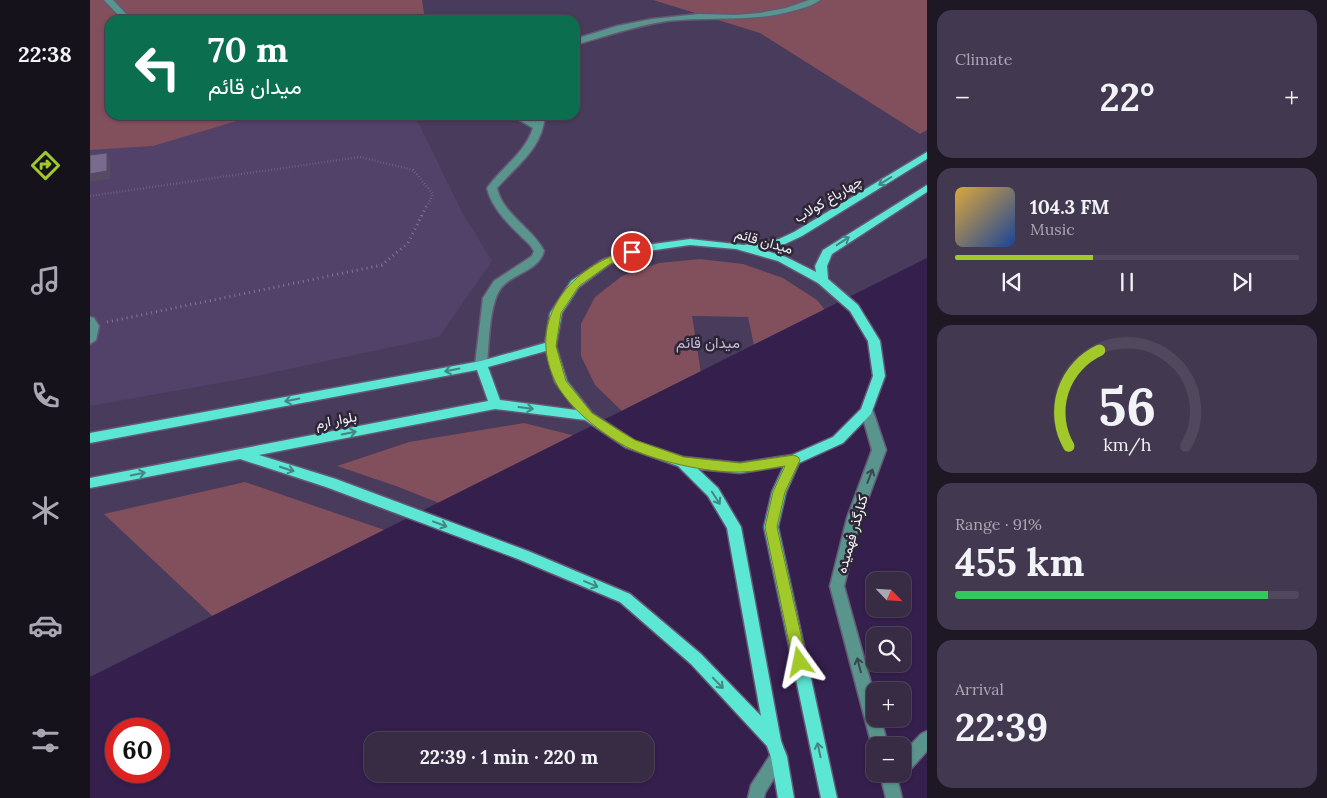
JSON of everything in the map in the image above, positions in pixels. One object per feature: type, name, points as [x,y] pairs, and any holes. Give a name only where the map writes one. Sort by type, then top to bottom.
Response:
[{"type":"main road","name":"چهارباغ کولاب","points":[[737,246],[767,245],[781,242],[798,234],[927,155]]},
{"type":"main road","points":[[822,280],[821,266],[827,252],[927,188]]},
{"type":"main road","name":"میدان قائم","points":[[681,244],[737,246],[782,259],[822,280],[854,308],[874,341],[879,376],[867,411],[838,440],[794,460],[740,468],[683,462],[630,444],[588,416],[561,382],[550,346],[556,313],[575,284],[606,262],[646,248],[681,244]]},
{"type":"main road","name":"بلوار ارم","points":[[90,438],[481,365],[550,346]]},
{"type":"main road","points":[[481,365],[496,404]]},
{"type":"main road","name":"بلوار ارم","points":[[90,483],[496,404],[588,416]]},
{"type":"main road","points":[[241,454],[331,483],[523,555],[624,598],[696,659],[776,749]]},
{"type":"main road","points":[[794,460],[779,492],[771,527],[829,798]]},
{"type":"main road","points":[[683,462],[713,492],[734,527],[786,798]]},
{"type":"street","points":[[108,0],[123,15]]},
{"type":"street","points":[[580,40],[600,32],[651,22],[698,16],[741,17],[771,14],[816,0]]},
{"type":"street","points":[[525,120],[540,128]]},
{"type":"street","points":[[481,365],[489,298],[498,284],[537,258],[538,251],[534,243],[498,203],[492,194],[492,188],[529,148],[540,128],[540,120]]},
{"type":"street","points":[[90,340],[93,326],[96,322]]},
{"type":"street","name":"کنارگذر فهمیده","points":[[867,411],[879,450],[854,518],[837,586],[878,737]]},
{"type":"street","points":[[911,756],[927,739]]},
{"type":"street","points":[[756,798],[776,749]]},
{"type":"street","points":[[892,782],[894,798]]},
{"type":"path","points":[[90,196],[360,157],[413,170],[433,194],[408,243],[382,265],[96,322]]},
{"type":"shaded area","points":[[90,0],[422,0],[424,15],[105,15],[105,120],[240,120],[153,146],[90,150]]},
{"type":"shaded area","points":[[653,0],[927,0],[927,130],[920,134],[760,33]]},
{"type":"shaded area","points":[[90,86],[105,108],[105,120],[417,120],[462,212],[492,261],[439,337],[247,378],[90,406]]},
{"type":"shaded area","points":[[927,258],[927,798],[90,798],[90,677]]},
{"type":"shaded area","name":"میدان قائم","points":[[700,259],[743,264],[783,278],[817,300],[840,328],[850,360],[844,389],[824,414],[792,433],[751,443],[704,442],[660,431],[622,411],[595,385],[581,356],[581,324],[595,297],[622,276],[659,263]],"holes":[[[692,316],[748,317],[772,431],[710,430]]]},
{"type":"shaded area","points":[[524,423],[572,435],[672,487],[566,553],[396,486],[337,466],[409,442]]},
{"type":"shaded area","points":[[245,482],[463,557],[731,798],[388,798],[374,782],[654,782],[654,732],[364,732],[364,771],[292,691],[104,514]]},
{"type":"building","points":[[107,153],[107,171],[90,174],[90,155]]},
{"type":"district","name":"میدان قائم","points":[[708,342]]},
{"type":"route","points":[[632,252],[606,262],[575,284],[556,313],[550,346],[561,382],[588,416],[630,444],[683,462],[740,468],[794,460],[779,492],[771,527],[800,662]]}]
